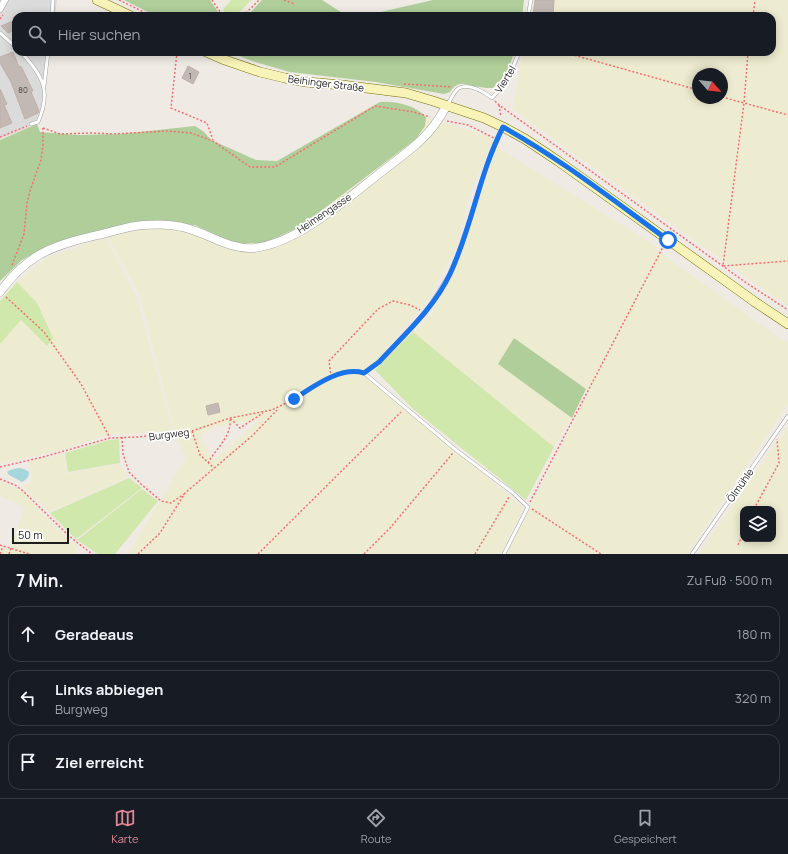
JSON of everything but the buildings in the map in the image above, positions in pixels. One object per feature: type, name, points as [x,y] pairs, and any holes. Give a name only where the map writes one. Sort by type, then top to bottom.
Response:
[{"type":"main road","points":[[97,0],[122,12]]},
{"type":"main road","name":"Beihinger Straße","points":[[215,56],[260,72],[285,78],[306,82],[406,93],[484,118],[524,139],[558,161],[788,324]]},
{"type":"street","points":[[0,9],[5,0]]},
{"type":"street","name":"Heimengasse","points":[[0,292],[14,276],[41,254],[81,239],[132,227],[155,225],[183,227],[228,245],[240,247],[253,248],[281,240],[302,230],[333,210],[416,145],[439,119],[447,105]]},
{"type":"lane","points":[[52,12],[53,0]]},
{"type":"lane","points":[[529,12],[531,0]]},
{"type":"lane","points":[[0,33],[12,44]]},
{"type":"lane","points":[[24,56],[39,74],[44,86]]},
{"type":"lane","points":[[31,124],[38,122],[41,114],[48,56]]},
{"type":"lane","name":"Viertel","points":[[447,105],[456,91],[460,88],[467,87],[477,90],[492,98],[499,91],[510,74],[517,56]]},
{"type":"lane","points":[[503,127],[496,139],[477,194],[462,245],[449,275],[425,313],[379,362],[364,373],[456,450],[512,492],[528,507],[504,554]]},
{"type":"lane","name":"Ölmühle","points":[[692,554],[788,416]]},
{"type":"path","points":[[119,0],[144,12]]},
{"type":"path","points":[[212,0],[220,12]]},
{"type":"path","points":[[247,12],[259,0]]},
{"type":"path","points":[[284,0],[295,4]]},
{"type":"path","points":[[754,12],[755,0]]},
{"type":"path","points":[[177,56],[171,108],[207,123],[213,141]]},
{"type":"path","points":[[577,56],[692,88]]},
{"type":"path","points":[[723,266],[744,103],[748,56]]},
{"type":"path","points":[[728,99],[788,115]]},
{"type":"path","points":[[499,105],[723,266],[788,310]]},
{"type":"path","points":[[38,122],[43,128],[60,134],[113,134],[168,131],[192,133],[213,141],[250,167],[275,167],[375,106],[414,112],[468,125],[496,139]]},
{"type":"path","points":[[0,137],[31,124]]},
{"type":"path","points":[[12,266],[24,234],[27,203],[41,160],[43,128]]},
{"type":"path","points":[[600,554],[528,507],[658,255],[668,240]]},
{"type":"path","points":[[723,266],[788,261]]},
{"type":"path","points":[[0,292],[44,332],[81,384],[110,438]]},
{"type":"path","points":[[331,377],[329,361],[378,309],[393,301],[410,305],[425,313]]},
{"type":"path","name":"Burgweg","points":[[0,467],[44,457],[110,438],[138,437],[192,431],[230,418],[278,408],[331,377],[351,371],[364,373]]},
{"type":"path","points":[[122,437],[123,454],[129,472],[161,501],[171,504],[252,436],[278,408]]},
{"type":"path","points":[[258,554],[405,408]]},
{"type":"path","points":[[230,418],[240,428],[256,416],[272,410]]},
{"type":"path","points":[[208,463],[227,435],[230,418]]},
{"type":"path","points":[[192,431],[200,455],[214,468]]},
{"type":"path","points":[[756,506],[779,463],[776,434]]},
{"type":"path","points":[[364,554],[390,528],[456,450]]},
{"type":"path","points":[[0,479],[15,485],[69,536],[92,554]]},
{"type":"path","points":[[475,554],[512,492]]},
{"type":"path","points":[[138,554],[160,533],[185,493]]},
{"type":"path","points":[[738,545],[740,541]]},
{"type":"path","points":[[0,554],[1,546],[30,554]]},
{"type":"path","points":[[9,554],[11,548]]},
{"type":"shaded area","points":[[0,0],[57,0],[56,12],[12,12],[12,56],[49,56],[45,86],[46,99],[37,124],[0,139]]},
{"type":"green space","points":[[124,0],[210,0],[218,12],[148,12]]},
{"type":"green space","points":[[231,0],[251,0],[240,12],[225,12],[223,10]]},
{"type":"green space","points":[[262,0],[322,0],[341,12],[251,12]]},
{"type":"green space","points":[[433,0],[524,0],[522,12],[380,12]]},
{"type":"green space","points":[[534,0],[788,0],[788,305],[770,294],[512,109],[522,56],[776,56],[776,12],[532,12]]},
{"type":"green space","points":[[239,56],[513,56],[506,72],[493,88],[483,88],[460,84],[453,88],[450,92],[444,94],[376,82],[290,72]]},
{"type":"green space","points":[[380,102],[398,103],[416,109],[426,117],[425,126],[416,139],[301,226],[264,243],[233,243],[195,225],[145,223],[76,236],[49,245],[22,260],[0,281],[0,140],[37,124],[40,132],[79,135],[121,134],[195,126],[204,132],[211,140],[256,160],[277,161]]},
{"type":"green space","points":[[426,117],[489,136],[493,142],[471,190],[457,247],[428,299],[367,373],[523,508],[501,554],[128,554],[186,458],[176,436],[139,293],[104,230],[145,223],[195,225],[233,243],[301,226],[416,139],[425,126]],"holes":[[[260,419],[213,461],[200,435],[216,427]]]},
{"type":"green space","points":[[497,147],[657,247],[659,252],[788,344],[788,404],[687,554],[506,554],[589,392],[515,338],[498,363],[572,418],[554,447],[413,332],[429,318],[454,273]]},
{"type":"green space","points":[[106,237],[136,296],[173,431],[107,435],[61,450],[0,464],[0,344],[21,320],[47,346],[37,303],[17,282],[46,258]]},
{"type":"green space","points":[[17,282],[37,303],[53,338],[47,346],[21,320],[0,344],[0,301]]},
{"type":"green space","points":[[413,332],[554,447],[526,500],[413,409],[375,370]]},
{"type":"green space","points":[[514,338],[586,389],[572,418],[498,364]]},
{"type":"green space","points":[[788,426],[788,554],[699,554],[736,499]]},
{"type":"green space","points":[[119,439],[120,463],[68,472],[65,453],[110,440]]},
{"type":"green space","points":[[63,454],[67,474],[119,464],[128,477],[49,512],[23,487],[32,481],[28,462]]},
{"type":"green space","points":[[129,478],[142,488],[76,539],[50,513]]},
{"type":"green space","points":[[0,481],[24,492],[36,507],[66,537],[78,546],[74,554],[0,554],[0,548],[8,550],[11,546],[25,507],[0,496]]},
{"type":"green space","points":[[142,489],[158,501],[115,554],[98,554],[77,540]]},
{"type":"water","points":[[19,468],[29,472],[27,478],[22,482],[9,475],[7,472]]},
{"type":"route","points":[[294,399],[331,377],[346,372],[357,371],[364,373],[379,362],[425,313],[449,275],[462,245],[486,167],[496,139],[503,127],[558,161],[668,240]]}]
